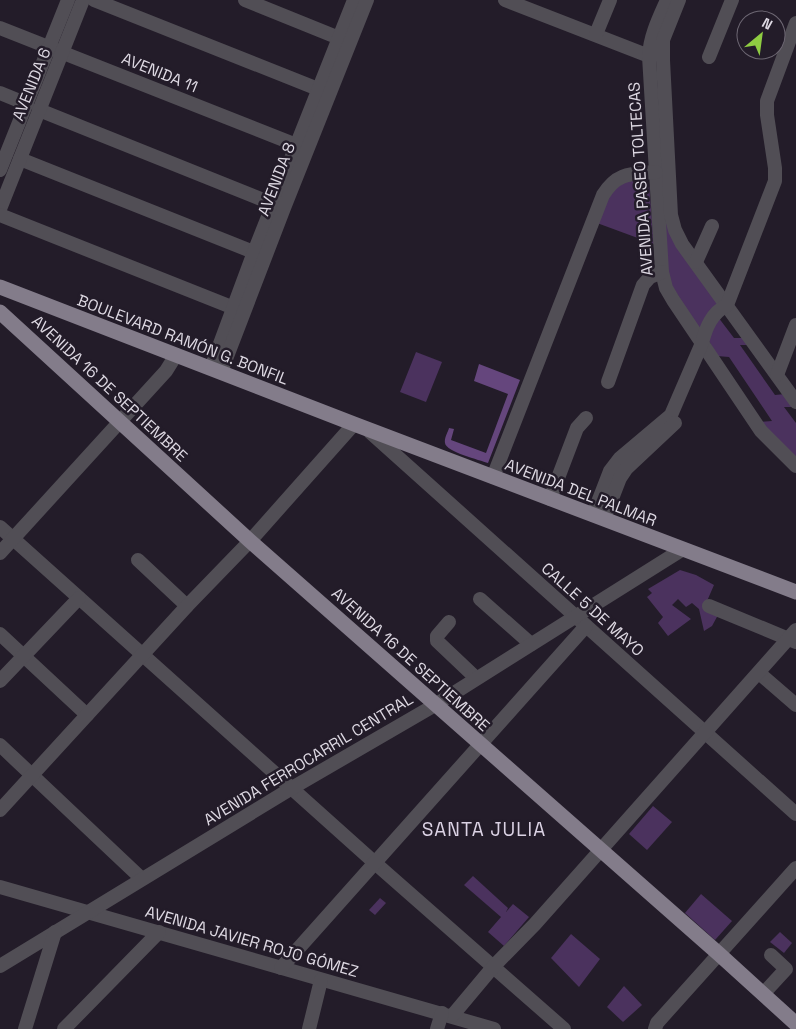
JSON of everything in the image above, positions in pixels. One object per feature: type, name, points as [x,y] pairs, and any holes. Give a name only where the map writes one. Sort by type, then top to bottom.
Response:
[{"type":"main road","name":"BOULEVARD RAMÓN G. BONFIL","points":[[0,287],[361,427]]},
{"type":"main road","name":"AVENIDA 16 DE SEPTIEMBRE","points":[[2,317],[250,541],[720,954],[796,1024]]},
{"type":"main road","name":"AVENIDA DEL PALMAR","points":[[361,427],[796,592]]},
{"type":"street","name":"AVENIDA 6","points":[[56,50],[68,0]]},
{"type":"street","name":"AVENIDA 6","points":[[0,209],[20,158],[33,106],[56,50],[83,0]]},
{"type":"street","points":[[94,0],[318,89]]},
{"type":"street","points":[[245,0],[338,38]]},
{"type":"street","name":"AVENIDA 8","points":[[302,147],[318,89],[354,0]]},
{"type":"street","name":"AVENIDA 8","points":[[216,370],[278,206],[366,0]]},
{"type":"street","points":[[505,0],[649,56]]},
{"type":"street","points":[[596,34],[610,0]]},
{"type":"street","name":"AVENIDA PASEO TOLTECAS","points":[[667,0],[654,30],[649,56],[658,102],[671,214],[675,230],[682,244],[796,402]]},
{"type":"street","name":"AVENIDA PASEO TOLTECAS","points":[[679,0],[663,40],[658,102],[656,172],[662,272],[666,288],[761,431],[796,466]]},
{"type":"street","points":[[709,57],[732,0]]},
{"type":"street","points":[[598,517],[610,472],[620,458],[671,415],[705,348],[704,333],[710,320],[719,310],[727,305],[775,181],[767,101],[796,24]]},
{"type":"street","name":"AVENIDA 11","points":[[0,28],[302,147]]},
{"type":"street","points":[[0,93],[278,206]]},
{"type":"street","name":"AVENIDA 6","points":[[0,170],[3,153],[33,106]]},
{"type":"street","points":[[20,158],[260,254]]},
{"type":"street","points":[[493,477],[603,195],[610,185],[624,175],[656,172]]},
{"type":"street","points":[[0,215],[234,308]]},
{"type":"street","points":[[696,262],[712,226]]},
{"type":"street","name":"AVENIDA 8","points":[[216,370],[234,308],[260,254]]},
{"type":"street","points":[[608,382],[643,285],[650,277],[662,272]]},
{"type":"street","points":[[777,375],[796,325]]},
{"type":"street","points":[[0,553],[166,371],[176,355]]},
{"type":"street","points":[[550,498],[577,428],[586,418]]},
{"type":"street","points":[[0,810],[187,606],[361,427]]},
{"type":"street","name":"CALLE 5 DE MAYO","points":[[361,427],[796,814]]},
{"type":"street","points":[[0,527],[375,863],[564,1029]]},
{"type":"street","name":"AVENIDA FERROCARRIL CENTRAL","points":[[0,966],[292,788],[435,705],[684,549]]},
{"type":"street","points":[[138,560],[187,606]]},
{"type":"street","points":[[0,682],[79,598]]},
{"type":"street","points":[[480,599],[531,644]]},
{"type":"street","points":[[437,1029],[447,1015],[535,924],[759,672],[794,637],[709,606]]},
{"type":"street","points":[[449,622],[438,636],[437,641],[476,678]]},
{"type":"street","points":[[281,968],[586,626]]},
{"type":"street","points":[[0,634],[87,715]]},
{"type":"street","points":[[759,672],[796,705]]},
{"type":"street","points":[[0,745],[142,879]]},
{"type":"street","points":[[642,1029],[656,1026],[796,868]]},
{"type":"street","name":"AVENIDA JAVIER ROJO GÓMEZ","points":[[0,887],[494,1029]]},
{"type":"street","points":[[25,1029],[56,932]]},
{"type":"street","points":[[73,1027],[159,932]]},
{"type":"street","points":[[763,994],[786,969],[771,955]]},
{"type":"street","points":[[310,1029],[321,980]]},
{"type":"shaded area","points":[[641,179],[649,185],[654,244],[597,223],[613,189],[625,181]]},
{"type":"shaded area","points":[[664,223],[667,223],[719,303],[699,330],[669,281]]},
{"type":"shaded area","points":[[718,317],[734,338],[744,338],[749,345],[740,345],[775,395],[785,394],[795,407],[784,407],[796,423],[796,461],[760,422],[772,421],[729,357],[717,356],[708,339]]},
{"type":"shaded area","points":[[416,352],[442,362],[426,402],[400,392]]},
{"type":"shaded area","points":[[479,364],[520,380],[488,463],[451,450],[445,443],[449,428],[454,429],[451,440],[486,453],[508,394],[474,381]]},
{"type":"shaded area","points":[[680,570],[696,575],[714,585],[704,608],[718,615],[712,626],[704,631],[699,609],[692,603],[686,607],[678,599],[672,605],[691,619],[668,636],[658,623],[663,617],[647,597],[652,593],[648,589]]},
{"type":"shaded area","points":[[653,806],[672,822],[647,850],[629,834]]},
{"type":"shaded area","points":[[473,876],[508,908],[506,912],[513,904],[529,917],[504,946],[488,932],[501,917],[464,885]]},
{"type":"shaded area","points":[[701,894],[732,921],[715,940],[685,913]]},
{"type":"shaded area","points":[[380,898],[386,903],[375,915],[369,910]]},
{"type":"shaded area","points":[[780,932],[792,943],[784,953],[770,942]]},
{"type":"shaded area","points":[[571,934],[600,959],[579,987],[551,958]]},
{"type":"shaded area","points":[[624,986],[642,1005],[623,1022],[607,1007]]},
{"type":"district","name":"SANTA JULIA","points":[[484,829]]}]
